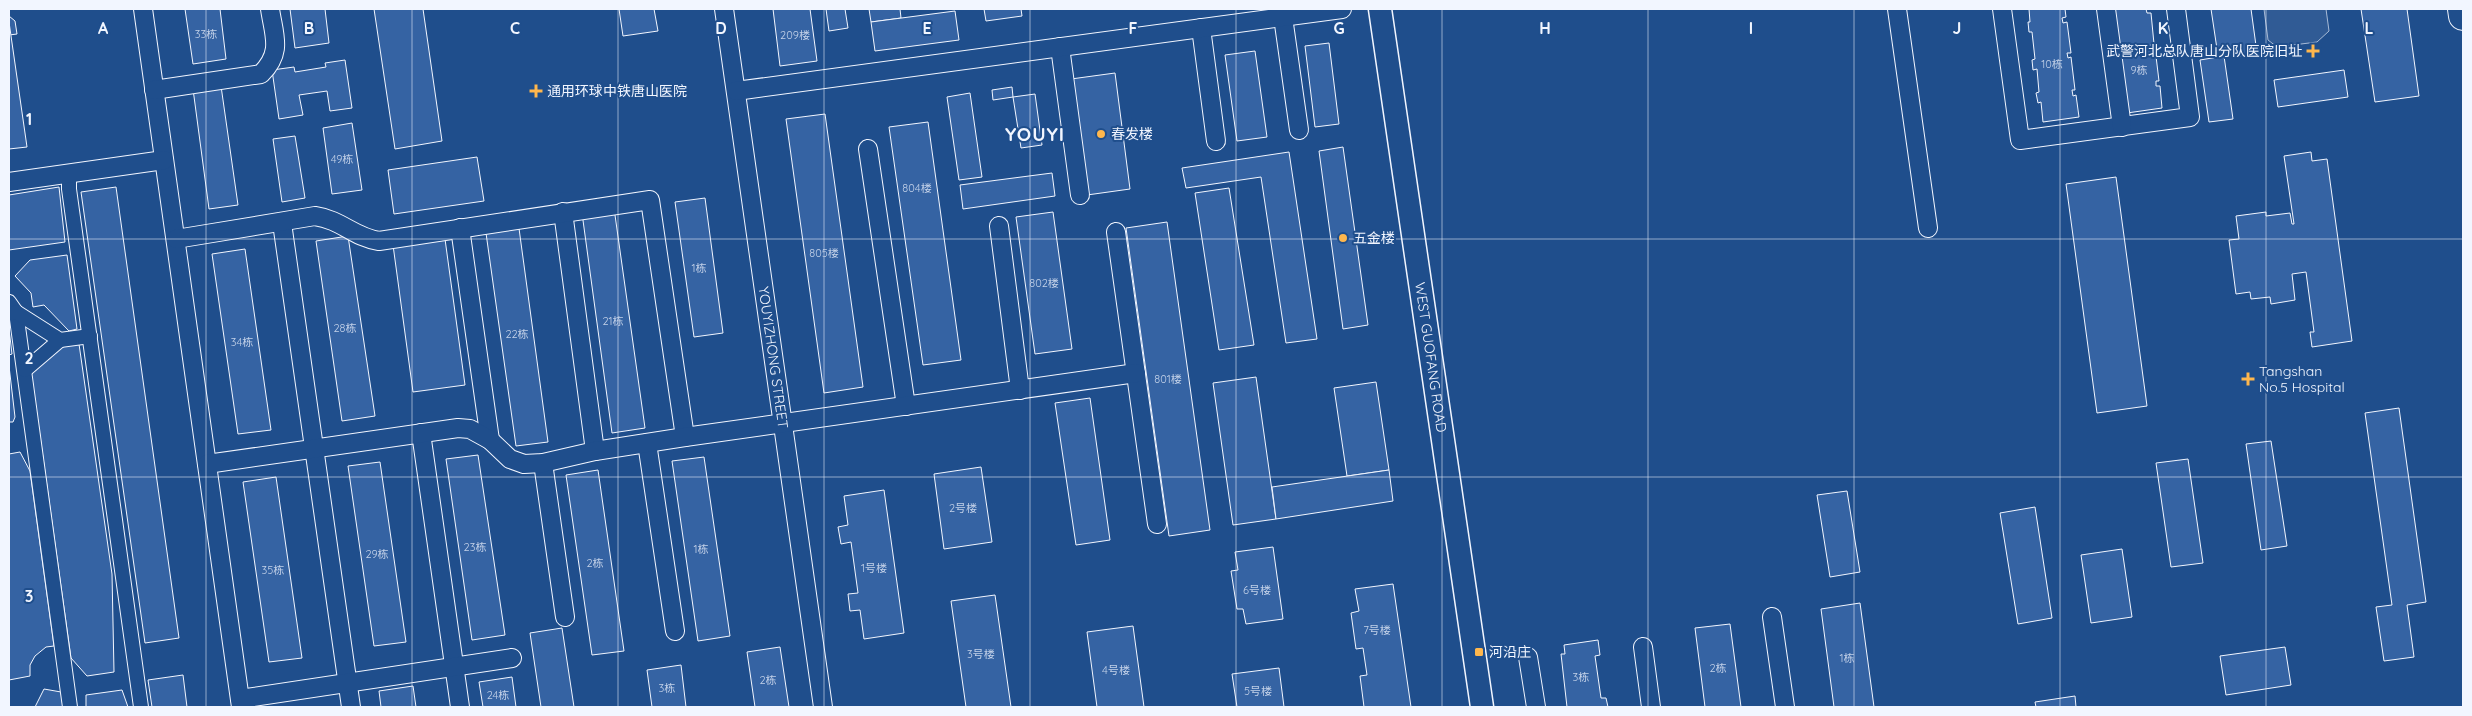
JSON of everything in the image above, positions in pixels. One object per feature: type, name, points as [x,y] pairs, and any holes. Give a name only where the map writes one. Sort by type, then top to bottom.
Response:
[{"type":"main road","points":[[2462,9],[2463,16]]},
{"type":"street","points":[[143,9],[240,703],[347,682],[512,658]]},
{"type":"street","points":[[154,90],[260,74],[269,66],[276,52],[270,9]]},
{"type":"street","name":"YOUYIZHONG STREET","points":[[724,9],[823,707]]},
{"type":"street","points":[[736,91],[1342,9]]},
{"type":"street","name":"WEST GUOFANG ROAD","points":[[1380,9],[1482,707]]},
{"type":"street","points":[[1897,9],[1928,228]]},
{"type":"street","points":[[2002,9],[2020,140],[2190,117],[2176,9]]},
{"type":"street","points":[[2106,9],[2122,127]]},
{"type":"street","points":[[1283,17],[1299,130]]},
{"type":"street","points":[[1201,28],[1216,141]]},
{"type":"street","points":[[1060,47],[1080,195]]},
{"type":"street","points":[[868,149],[906,406]]},
{"type":"street","points":[[9,182],[164,160]]},
{"type":"street","points":[[68,174],[141,707]]},
{"type":"street","points":[[176,239],[282,223],[315,216],[331,218],[364,239],[379,241],[650,200],[685,437]]},
{"type":"street","points":[[563,212],[595,451]]},
{"type":"street","points":[[282,223],[351,707]]},
{"type":"street","points":[[999,226],[1020,390]]},
{"type":"street","points":[[460,228],[490,440]]},
{"type":"street","points":[[1116,232],[1157,524]]},
{"type":"street","points":[[12,307],[60,340]]},
{"type":"street","points":[[12,307],[25,370],[70,707]]},
{"type":"street","points":[[25,370],[60,340],[90,336]]},
{"type":"street","points":[[207,464],[458,428],[470,430],[490,440],[510,459],[524,464],[544,463],[595,451],[685,437],[1136,373]]},
{"type":"street","points":[[421,433],[460,707]]},
{"type":"street","points":[[647,443],[675,631]]},
{"type":"street","points":[[544,463],[565,617]]},
{"type":"street","points":[[1772,616],[1785,707]]},
{"type":"street","points":[[1643,647],[1651,707]]},
{"type":"street","points":[[1528,657],[1536,707]]},
{"type":"shaded area","points":[[2264,9],[2326,9],[2329,31],[2317,42],[2277,47],[2268,40]]},
{"type":"building","points":[[185,9],[220,9],[226,59],[193,64]]},
{"type":"building","points":[[290,9],[325,9],[329,43],[295,48]]},
{"type":"building","points":[[374,9],[423,9],[442,141],[395,149]]},
{"type":"building","points":[[619,9],[654,9],[658,31],[623,36]]},
{"type":"building","points":[[773,9],[810,9],[817,61],[780,66]]},
{"type":"building","points":[[826,9],[845,9],[848,28],[829,31]]},
{"type":"building","points":[[869,9],[900,9],[901,18],[871,22]]},
{"type":"building","points":[[984,9],[1021,9],[1022,16],[986,21]]},
{"type":"building","points":[[2029,9],[2065,9],[2066,17],[2062,18],[2063,23],[2067,22],[2071,53],[2067,53],[2068,58],[2071,57],[2075,90],[2072,90],[2073,96],[2076,95],[2079,117],[2043,122],[2041,102],[2038,103],[2036,93],[2039,92],[2037,69],[2033,70],[2032,60],[2035,59],[2032,32],[2029,32]]},
{"type":"building","points":[[2113,9],[2146,9],[2147,13],[2151,13],[2154,44],[2151,44],[2151,49],[2155,48],[2159,81],[2156,81],[2156,86],[2160,86],[2162,108],[2127,113]]},
{"type":"building","points":[[2211,9],[2251,9],[2257,53],[2235,57],[2233,47],[2217,49]]},
{"type":"building","points":[[2361,9],[2407,9],[2419,96],[2375,102]]},
{"type":"building","points":[[955,11],[959,40],[875,51],[871,22]]},
{"type":"building","points":[[9,16],[15,21],[17,34],[9,35]]},
{"type":"building","points":[[9,22],[27,147],[9,149]]},
{"type":"building","points":[[1329,43],[1339,124],[1315,127],[1305,46]]},
{"type":"building","points":[[1255,51],[1267,137],[1237,141],[1225,55]]},
{"type":"building","points":[[2224,56],[2233,119],[2209,122],[2200,60]]},
{"type":"building","points":[[345,60],[352,108],[330,111],[327,91],[299,95],[303,115],[279,119],[272,70],[294,67],[295,72],[326,67],[325,63]]},
{"type":"building","points":[[2344,70],[2348,97],[2278,107],[2274,80]]},
{"type":"building","name":"春发楼","points":[[1115,73],[1130,189],[1087,195],[1071,79]]},
{"type":"building","points":[[221,86],[238,205],[209,209],[193,89]]},
{"type":"building","points":[[1012,87],[1013,97],[993,100],[992,90]]},
{"type":"building","points":[[970,93],[982,177],[959,180],[947,97]]},
{"type":"building","points":[[1035,94],[1042,145],[1021,148],[1013,97]]},
{"type":"building","points":[[825,114],[863,387],[824,393],[786,119]]},
{"type":"building","points":[[928,122],[961,360],[923,365],[889,127]]},
{"type":"building","points":[[352,123],[362,190],[332,194],[323,128]]},
{"type":"building","points":[[295,136],[305,198],[282,202],[273,139]]},
{"type":"building","name":"五金楼","points":[[1343,147],[1368,325],[1343,329],[1319,151]]},
{"type":"building","points":[[1289,152],[1317,339],[1286,343],[1261,177],[1186,188],[1182,168]]},
{"type":"building","points":[[2311,152],[2312,161],[2327,159],[2352,341],[2312,347],[2310,332],[2314,332],[2306,272],[2292,274],[2295,300],[2271,304],[2270,297],[2251,299],[2250,292],[2236,294],[2229,240],[2239,239],[2236,216],[2266,212],[2266,216],[2290,213],[2292,224],[2294,224],[2284,156]]},
{"type":"building","points":[[477,157],[484,201],[394,214],[388,170]]},
{"type":"building","points":[[1052,173],[1055,196],[963,209],[960,185]]},
{"type":"building","points":[[2116,177],[2147,406],[2097,413],[2066,184]]},
{"type":"building","points":[[59,187],[65,242],[9,250],[9,195]]},
{"type":"building","points":[[116,187],[179,638],[145,643],[81,192]]},
{"type":"building","points":[[1229,188],[1254,345],[1219,350],[1195,193]]},
{"type":"building","points":[[705,198],[723,333],[694,337],[675,202]]},
{"type":"building","points":[[614,208],[645,428],[612,433],[582,213]]},
{"type":"building","points":[[1053,212],[1072,349],[1035,354],[1016,217]]},
{"type":"building","points":[[518,221],[548,442],[516,446],[485,226]]},
{"type":"building","points":[[1167,222],[1210,530],[1169,536],[1126,228]]},
{"type":"building","points":[[348,236],[375,416],[342,421],[316,241]]},
{"type":"building","points":[[445,239],[465,385],[413,392],[393,245]]},
{"type":"building","points":[[245,249],[271,430],[238,434],[212,254]]},
{"type":"building","points":[[67,255],[77,329],[69,331],[44,305],[33,307],[31,293],[15,276],[30,260]]},
{"type":"building","points":[[9,329],[12,354],[9,355]]},
{"type":"building","points":[[79,344],[112,574],[114,672],[87,676],[71,658],[31,372],[58,347]]},
{"type":"building","points":[[9,366],[15,417],[13,422],[9,422]]},
{"type":"building","points":[[1256,377],[1276,519],[1233,525],[1213,383]]},
{"type":"building","points":[[1376,382],[1389,470],[1347,476],[1334,388]]},
{"type":"building","points":[[1090,398],[1110,540],[1076,545],[1055,403]]},
{"type":"building","points":[[2399,408],[2426,602],[2407,605],[2414,657],[2384,661],[2376,607],[2392,605],[2365,413]]},
{"type":"building","points":[[2271,441],[2287,546],[2261,550],[2246,444]]},
{"type":"building","points":[[20,452],[30,471],[54,646],[46,647],[35,656],[30,665],[30,676],[9,680],[9,454]]},
{"type":"building","points":[[478,455],[505,635],[472,640],[446,459]]},
{"type":"building","points":[[704,457],[730,636],[698,641],[672,461]]},
{"type":"building","points":[[2188,459],[2203,563],[2171,567],[2156,463]]},
{"type":"building","points":[[380,462],[406,642],[374,646],[348,466]]},
{"type":"building","points":[[981,467],[992,542],[944,549],[934,474]]},
{"type":"building","points":[[598,470],[624,651],[592,655],[566,475]]},
{"type":"building","points":[[1389,470],[1393,501],[1276,519],[1272,487]]},
{"type":"building","points":[[276,477],[302,658],[269,662],[243,482]]},
{"type":"building","points":[[884,490],[904,633],[864,639],[860,610],[850,611],[848,594],[858,593],[851,542],[841,544],[838,527],[848,525],[844,496]]},
{"type":"building","points":[[1847,491],[1860,572],[1830,577],[1817,495]]},
{"type":"building","points":[[2035,507],[2052,618],[2018,624],[2000,513]]},
{"type":"building","points":[[1273,547],[1283,619],[1246,624],[1243,609],[1237,609],[1231,571],[1238,570],[1235,552]]},
{"type":"building","points":[[2122,549],[2132,617],[2091,623],[2081,555]]},
{"type":"building","points":[[1393,584],[1411,707],[1364,707],[1360,676],[1367,675],[1363,648],[1356,649],[1351,613],[1359,611],[1355,589]]},
{"type":"building","points":[[995,595],[1011,707],[966,707],[951,601]]},
{"type":"building","points":[[1860,603],[1874,707],[1834,707],[1821,609]]},
{"type":"building","points":[[1730,624],[1741,707],[1705,707],[1695,628]]},
{"type":"building","points":[[1133,626],[1144,707],[1097,707],[1087,632]]},
{"type":"building","points":[[562,628],[574,707],[541,707],[530,633]]},
{"type":"building","points":[[1598,640],[1600,655],[1595,656],[1601,698],[1606,698],[1608,707],[1567,707],[1561,654],[1565,654],[1564,645]]},
{"type":"building","points":[[780,647],[789,707],[755,707],[747,652]]},
{"type":"building","points":[[2285,647],[2291,685],[2226,695],[2220,656]]},
{"type":"building","points":[[681,665],[686,707],[652,707],[647,670]]},
{"type":"building","points":[[1279,668],[1284,707],[1237,707],[1232,674]]},
{"type":"building","points":[[183,675],[187,707],[152,707],[148,680]]},
{"type":"building","points":[[512,677],[516,707],[483,707],[479,682]]},
{"type":"building","points":[[413,686],[416,707],[381,707],[379,691]]},
{"type":"building","points":[[44,689],[61,692],[63,707],[35,707]]},
{"type":"building","points":[[122,690],[128,707],[86,707],[86,695]]},
{"type":"building","points":[[2075,696],[2076,707],[2036,707],[2035,702]]},
{"type":"place","name":"武警河北总队唐山分队医院旧址","points":[[2313,51]]},
{"type":"place","name":"通用环球中铁唐山医院","points":[[536,91]]},
{"type":"place","name":"春发楼","points":[[1101,134]]},
{"type":"place","name":"五金楼","points":[[1343,238]]},
{"type":"place","name":"Tangshan No.5 Hospital","points":[[2248,379]]},
{"type":"place","name":"河沿庄","points":[[1479,652]]},
{"type":"district","name":"YOUYI","points":[[1035,134]]}]
